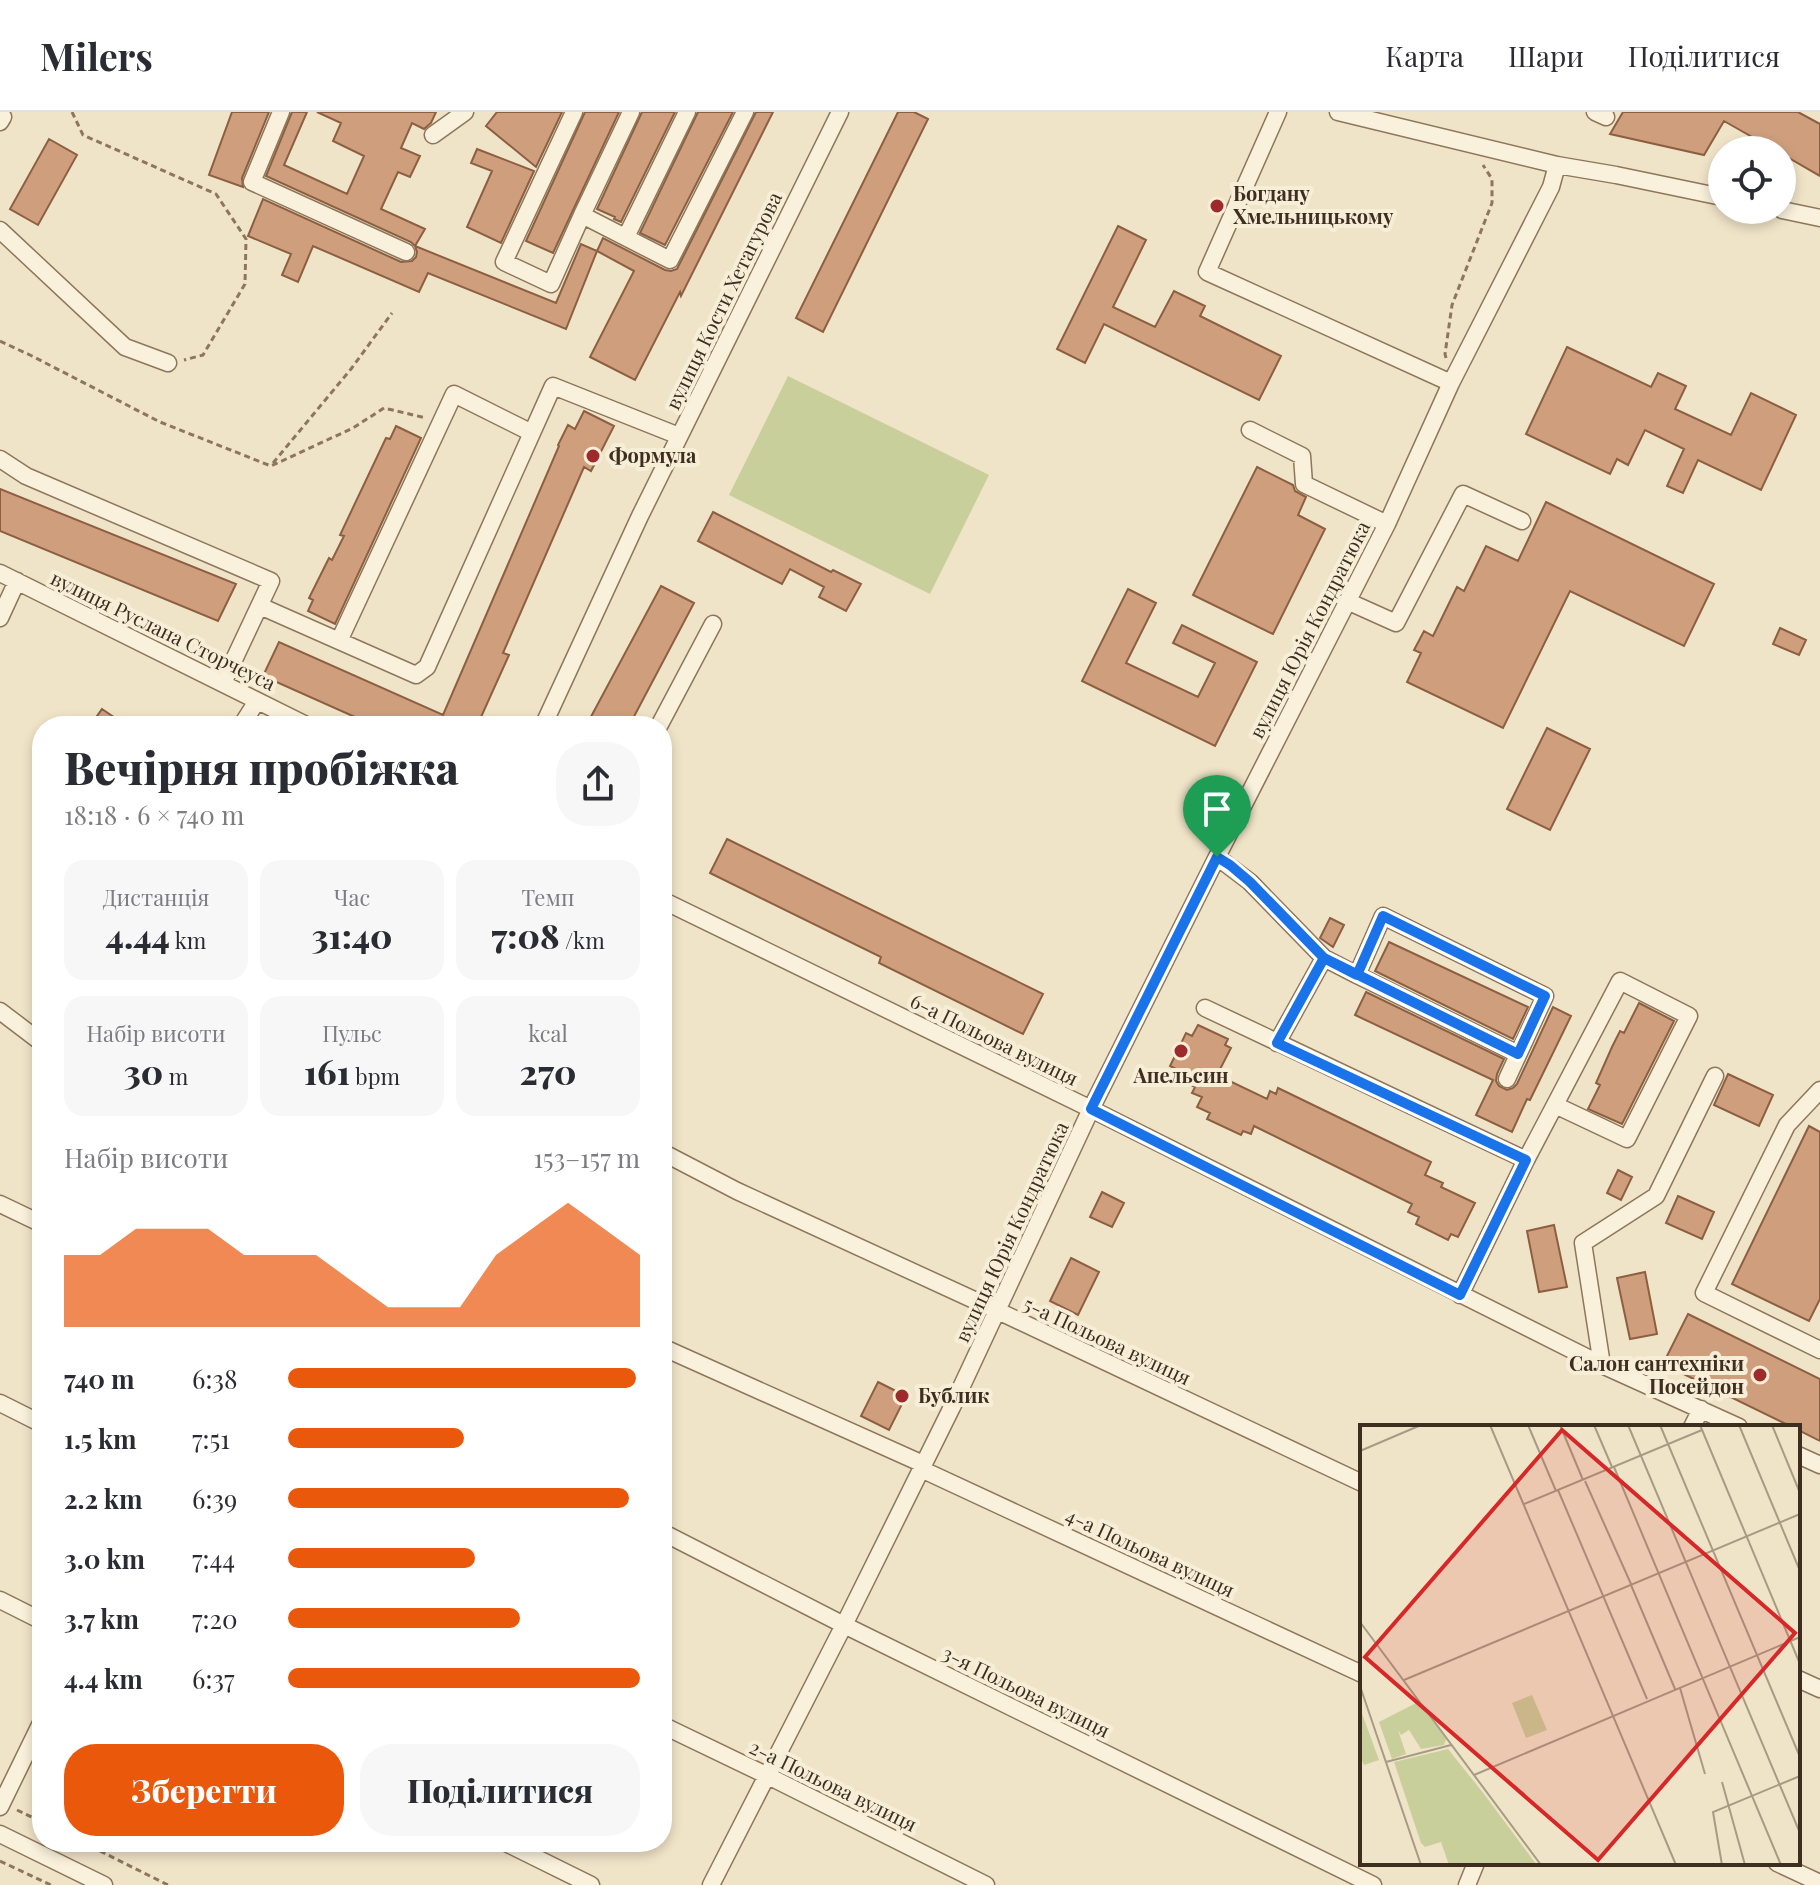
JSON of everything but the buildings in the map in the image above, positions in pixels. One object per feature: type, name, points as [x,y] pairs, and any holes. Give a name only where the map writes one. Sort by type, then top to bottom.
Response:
[{"type":"street","points":[[281,112],[252,182],[406,252]]},
{"type":"street","points":[[433,135],[465,112]]},
{"type":"street","points":[[574,112],[504,262],[551,284],[631,112]]},
{"type":"street","points":[[626,237],[687,112]]},
{"type":"street","points":[[582,215],[670,260],[745,112]]},
{"type":"street","name":"вулиця Кости Хетагурова","points":[[548,716],[679,436],[840,112]]},
{"type":"street","points":[[1278,112],[1207,272],[1451,383]]},
{"type":"street","points":[[1338,112],[1557,165],[1708,194]]},
{"type":"street","name":"вулиця Юрія Кондратюка","points":[[711,1885],[844,1625],[998,1311],[1091,1109],[1387,524],[1451,383],[1551,187],[1557,165]]},
{"type":"street","points":[[1796,213],[1820,218]]},
{"type":"street","points":[[0,230],[125,347],[168,363]]},
{"type":"street","points":[[260,606],[416,675],[427,667],[553,386],[679,436]]},
{"type":"street","points":[[339,641],[454,394],[532,433]]},
{"type":"street","points":[[1250,430],[1302,456],[1304,484],[1387,524]]},
{"type":"street","points":[[0,459],[26,476],[271,581],[223,683]]},
{"type":"street","points":[[1347,601],[1396,623],[1463,494],[1522,521]]},
{"type":"street","name":"вулиця Руслана Сторчеуса","points":[[0,573],[288,716]]},
{"type":"street","points":[[0,618],[17,581]]},
{"type":"street","points":[[664,716],[713,624]]},
{"type":"street","points":[[247,716],[257,701]]},
{"type":"street","points":[[1217,857],[1250,882],[1324,958],[1518,1054]]},
{"type":"street","name":"6-а Польова вулиця","points":[[672,905],[1091,1109],[1602,1365],[1735,1425]]},
{"type":"street","points":[[1357,975],[1383,916],[1545,996],[1507,1079]]},
{"type":"street","points":[[1277,1043],[1324,958]]},
{"type":"street","points":[[1460,1295],[1526,1160],[1620,981],[1689,1016],[1627,1139],[1555,1105]]},
{"type":"street","points":[[1205,1008],[1526,1160]]},
{"type":"street","points":[[0,1011],[32,1035]]},
{"type":"street","points":[[1602,1365],[1583,1243],[1656,1196],[1715,1076]]},
{"type":"street","points":[[1820,1090],[1787,1125],[1704,1293],[1820,1350]]},
{"type":"street","name":"5-а Польова вулиця","points":[[672,1157],[737,1191],[1360,1482]]},
{"type":"street","points":[[0,1204],[32,1219]]},
{"type":"street","name":"4-а Польова вулиця","points":[[672,1352],[1360,1673]]},
{"type":"street","points":[[0,1403],[32,1419]]},
{"type":"street","points":[[1693,1425],[1701,1409]]},
{"type":"street","points":[[1800,1456],[1820,1465]]},
{"type":"street","name":"3-я Польова вулиця","points":[[672,1537],[1373,1885]]},
{"type":"street","points":[[0,1600],[32,1616]]},
{"type":"street","points":[[1800,1680],[1820,1689]]},
{"type":"street","name":"2-а Польова вулиця","points":[[672,1730],[986,1885]]},
{"type":"street","points":[[1,1805],[32,1741]]},
{"type":"street","points":[[0,1834],[32,1850]]},
{"type":"street","points":[[37,1852],[104,1885]]},
{"type":"street","points":[[524,1852],[591,1885]]},
{"type":"street","points":[[1467,1885],[1475,1865]]},
{"type":"street","points":[[1781,1865],[1820,1883]]},
{"type":"path","points":[[72,112],[83,135],[216,194],[246,239],[245,284],[203,355],[168,363]]},
{"type":"path","points":[[1451,383],[1445,354],[1452,305],[1492,203],[1492,179],[1470,145]]},
{"type":"path","points":[[271,466],[351,369],[392,313]]},
{"type":"path","points":[[0,341],[160,422],[271,466],[353,428],[384,408],[441,422]]},
{"type":"path","points":[[1,1805],[32,1818]]},
{"type":"path","points":[[102,1852],[168,1885]]},
{"type":"path","points":[[0,1861],[51,1885]]},
{"type":"green space","points":[[788,376],[989,475],[930,594],[729,495]]},
{"type":"place","name":"Богдану Хмельницькому","points":[[1217,206]]},
{"type":"place","name":"Формула","points":[[593,456]]},
{"type":"place","name":"Апельсин","points":[[1181,1051]]},
{"type":"place","name":"Салон сантехніки Посейдон","points":[[1760,1375]]},
{"type":"place","name":"Бублик","points":[[902,1396]]},
{"type":"route","points":[[1217,857],[1091,1109],[1460,1295],[1526,1160],[1277,1043],[1324,958],[1357,975],[1518,1054],[1545,996],[1383,916],[1357,975],[1324,958],[1250,882],[1217,857]]}]
